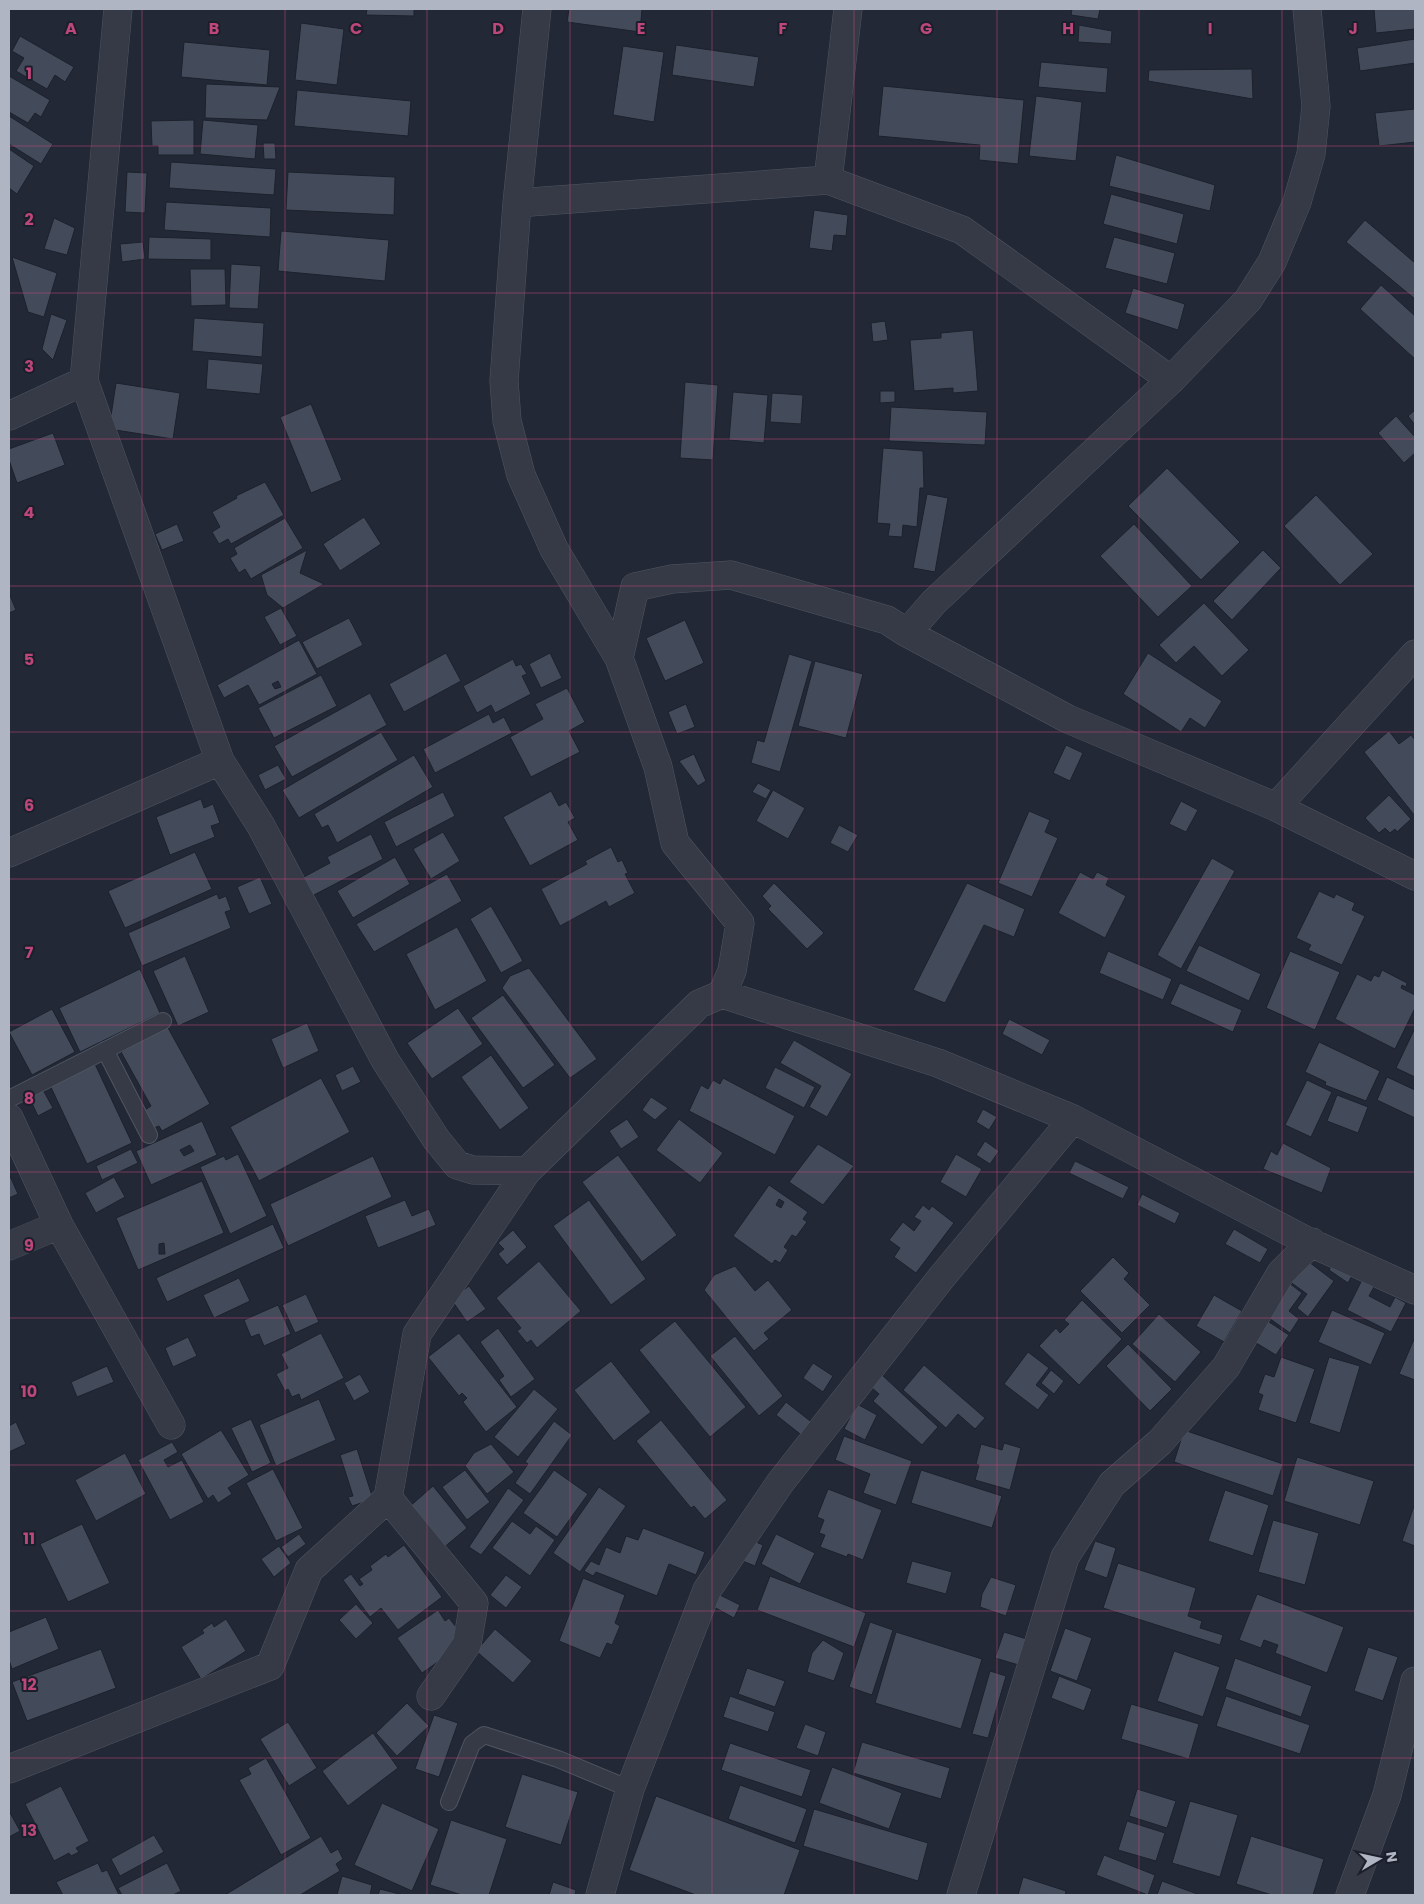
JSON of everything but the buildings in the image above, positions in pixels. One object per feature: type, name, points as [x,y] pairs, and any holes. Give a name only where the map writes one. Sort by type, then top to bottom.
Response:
[{"type":"street","points":[[118,9],[84,381],[220,761],[261,826],[385,1060],[436,1140],[457,1165],[473,1170],[527,1171]]},
{"type":"street","points":[[537,9],[517,203],[504,381],[507,421],[521,474],[554,549],[619,658],[658,767],[675,844],[740,924],[732,971],[722,994]]},
{"type":"street","points":[[828,180],[848,9]]},
{"type":"street","points":[[908,633],[934,602],[1171,380],[1248,300],[1272,262],[1297,202],[1311,154],[1316,106],[1307,9]]},
{"type":"street","points":[[517,203],[828,180],[962,230],[1171,380]]},
{"type":"street","points":[[9,416],[84,381]]},
{"type":"street","points":[[619,658],[635,586],[672,579],[731,575],[887,620],[1068,719],[1276,808],[1415,876]]},
{"type":"street","points":[[1276,808],[1415,654]]},
{"type":"street","points":[[9,853],[220,761]]},
{"type":"street","points":[[9,1769],[270,1666],[309,1570],[388,1498],[417,1334],[527,1171],[699,1004],[722,994],[938,1063],[1073,1119],[1312,1242],[1415,1290]]},
{"type":"street","points":[[9,1118],[59,1226],[171,1425]]},
{"type":"street","points":[[600,1895],[630,1789],[707,1590],[786,1476],[941,1278],[1073,1119]]},
{"type":"street","points":[[9,1246],[59,1226]]},
{"type":"street","points":[[961,1895],[1065,1557],[1112,1484],[1160,1442],[1226,1367],[1281,1273],[1312,1242]]},
{"type":"street","points":[[388,1498],[474,1603],[467,1644],[431,1696]]},
{"type":"street","points":[[1350,1895],[1387,1795],[1415,1680]]},
{"type":"lane","points":[[9,1099],[162,1021]]},
{"type":"lane","points":[[105,1050],[148,1135]]},
{"type":"lane","points":[[449,1802],[472,1744],[484,1735],[558,1759],[630,1789]]}]
